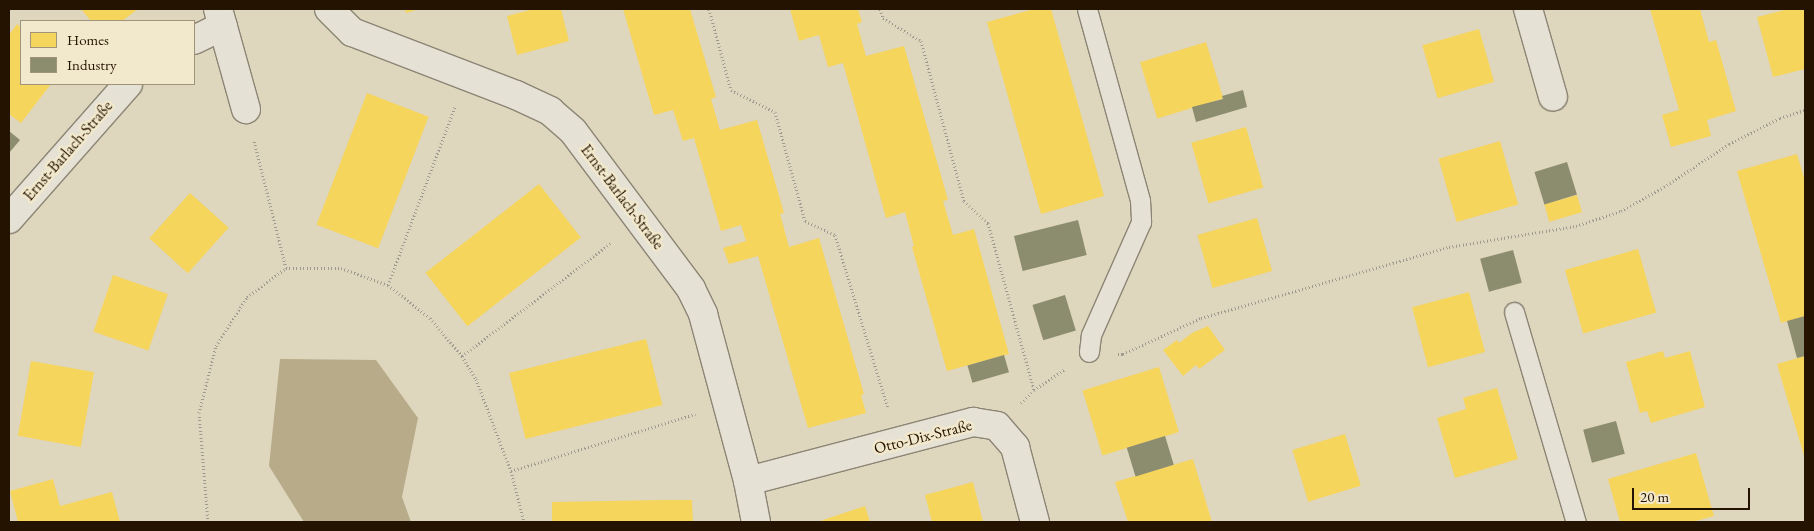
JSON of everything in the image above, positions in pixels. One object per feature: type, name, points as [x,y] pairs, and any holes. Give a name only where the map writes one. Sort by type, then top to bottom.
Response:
[{"type":"street","name":"Ernst-Barlach-Straße","points":[[329,9],[352,32],[516,95],[550,111],[572,131],[691,289],[703,314],[748,481],[756,522]]},
{"type":"street","points":[[1528,9],[1553,97]]},
{"type":"street","points":[[195,39],[220,17],[246,109]]},
{"type":"street","name":"Ernst-Barlach-Straße","points":[[9,219],[107,105],[127,85]]},
{"type":"street","name":"Otto-Dix-Straße","points":[[748,481],[973,422],[997,426],[1015,447],[1035,522]]},
{"type":"lane","points":[[1087,9],[1140,200],[1141,222],[1091,335],[1089,352]]},
{"type":"lane","points":[[1514,312],[1576,522]]},
{"type":"path","points":[[709,9],[731,90],[774,112],[805,222],[836,235],[898,443]]},
{"type":"path","points":[[880,9],[883,18],[921,41],[964,201],[988,223],[1034,390]]},
{"type":"path","points":[[388,285],[466,76]]},
{"type":"path","points":[[246,109],[286,268]]},
{"type":"path","points":[[997,426],[1034,390],[1089,352],[1123,354],[1200,318],[1449,247],[1576,226],[1622,211],[1664,187],[1729,144],[1780,118],[1805,110]]},
{"type":"path","points":[[462,356],[640,220]]},
{"type":"path","points":[[208,522],[199,414],[216,346],[246,297],[286,268],[341,268],[388,285],[430,318],[462,356],[476,379],[512,471],[524,522]]},
{"type":"path","points":[[512,471],[727,404]]},
{"type":"shaded area","points":[[280,359],[376,360],[418,418],[402,497],[411,522],[304,522],[269,466]]},
{"type":"building: Homes","points":[[81,9],[138,9],[123,20],[90,20]]},
{"type":"building: Homes","points":[[405,9],[419,9],[406,13]]},
{"type":"building: Homes","points":[[534,9],[561,9],[569,41],[517,55],[507,16]]},
{"type":"building: Homes","points":[[623,9],[690,9],[716,97],[711,99],[720,130],[757,120],[784,213],[780,214],[789,247],[819,238],[864,394],[861,395],[866,413],[808,428],[758,256],[729,264],[723,248],[746,241],[741,225],[721,231],[694,138],[683,141],[673,110],[654,115]]},
{"type":"building: Homes","points":[[790,9],[858,9],[862,22],[857,24],[866,56],[904,46],[948,200],[943,201],[953,235],[974,229],[1009,354],[947,371],[912,247],[914,246],[905,212],[886,218],[843,63],[828,67],[819,35],[799,41]]},
{"type":"building: Homes","points":[[1034,9],[1051,9],[1104,196],[1041,214],[987,22]]},
{"type":"building: Homes","points":[[1650,9],[1700,9],[1709,42],[1716,40],[1736,111],[1707,120],[1711,136],[1671,147],[1662,115],[1679,110]]},
{"type":"building: Homes","points":[[1789,9],[1805,9],[1805,69],[1773,77],[1757,17]]},
{"type":"building: Homes","points":[[17,24],[20,27],[20,85],[50,85],[21,123],[9,114],[9,35]]},
{"type":"building: Homes","points":[[1479,29],[1494,82],[1437,98],[1422,45]]},
{"type":"building: Homes","points":[[1206,42],[1223,98],[1157,119],[1140,62]]},
{"type":"building: Homes","points":[[367,93],[429,117],[378,248],[316,225]]},
{"type":"building: Homes","points":[[1246,127],[1263,188],[1209,203],[1191,143]]},
{"type":"building: Homes","points":[[1500,141],[1518,204],[1457,222],[1438,159]]},
{"type":"building: Homes","points":[[1797,154],[1805,181],[1805,316],[1781,323],[1737,171]]},
{"type":"building: Homes","points":[[539,184],[581,238],[467,326],[426,273]]},
{"type":"building: Homes","points":[[190,193],[229,228],[188,273],[149,238]]},
{"type":"building: Homes","points":[[1577,195],[1582,212],[1549,222],[1544,204]]},
{"type":"building: Homes","points":[[1257,218],[1272,271],[1213,288],[1197,235]]},
{"type":"building: Homes","points":[[1638,249],[1656,312],[1583,333],[1565,270]]},
{"type":"building: Homes","points":[[113,275],[168,294],[148,351],[93,332]]},
{"type":"building: Homes","points":[[1469,292],[1485,352],[1428,367],[1412,307]]},
{"type":"building: Homes","points":[[1208,326],[1225,350],[1199,369],[1196,365],[1183,376],[1163,350],[1177,340],[1179,343],[1192,333]]},
{"type":"building: Homes","points":[[646,339],[662,405],[526,439],[509,373]]},
{"type":"building: Homes","points":[[1663,351],[1665,358],[1690,351],[1705,407],[1651,423],[1647,411],[1640,413],[1626,362]]},
{"type":"building: Homes","points":[[1805,356],[1805,459],[1777,364]]},
{"type":"building: Homes","points":[[31,361],[94,372],[81,447],[18,436]]},
{"type":"building: Homes","points":[[1159,367],[1179,432],[1102,455],[1082,390]]},
{"type":"building: Homes","points":[[1497,388],[1518,459],[1455,478],[1437,418],[1466,409],[1463,398]]},
{"type":"building: Homes","points":[[1345,434],[1361,486],[1308,502],[1292,450]]},
{"type":"building: Homes","points":[[1696,453],[1714,516],[1692,522],[1620,522],[1608,479]]},
{"type":"building: Homes","points":[[1193,459],[1212,522],[1128,522],[1115,482]]},
{"type":"building: Homes","points":[[53,479],[60,506],[112,492],[120,522],[18,522],[10,491]]},
{"type":"building: Homes","points":[[973,482],[983,522],[932,522],[925,495]]},
{"type":"building: Homes","points":[[692,500],[693,522],[552,522],[552,502]]},
{"type":"building: Homes","points":[[865,506],[870,522],[817,522]]},
{"type":"building: Industry","points":[[1243,90],[1247,107],[1196,122],[1192,107],[1223,99],[1222,96]]},
{"type":"building: Industry","points":[[9,131],[20,140],[9,153]]},
{"type":"building: Industry","points":[[1567,162],[1577,195],[1544,204],[1534,172]]},
{"type":"building: Industry","points":[[1078,220],[1087,255],[1023,271],[1014,236]]},
{"type":"building: Industry","points":[[1513,250],[1522,283],[1489,292],[1480,259]]},
{"type":"building: Industry","points":[[1065,295],[1076,330],[1043,340],[1032,305]]},
{"type":"building: Industry","points":[[1805,316],[1805,356],[1797,358],[1787,321]]},
{"type":"building: Industry","points":[[1004,355],[1009,372],[972,383],[967,365]]},
{"type":"building: Industry","points":[[1616,421],[1625,454],[1592,463],[1583,430]]},
{"type":"building: Industry","points":[[1165,436],[1174,465],[1136,476],[1127,448]]}]
